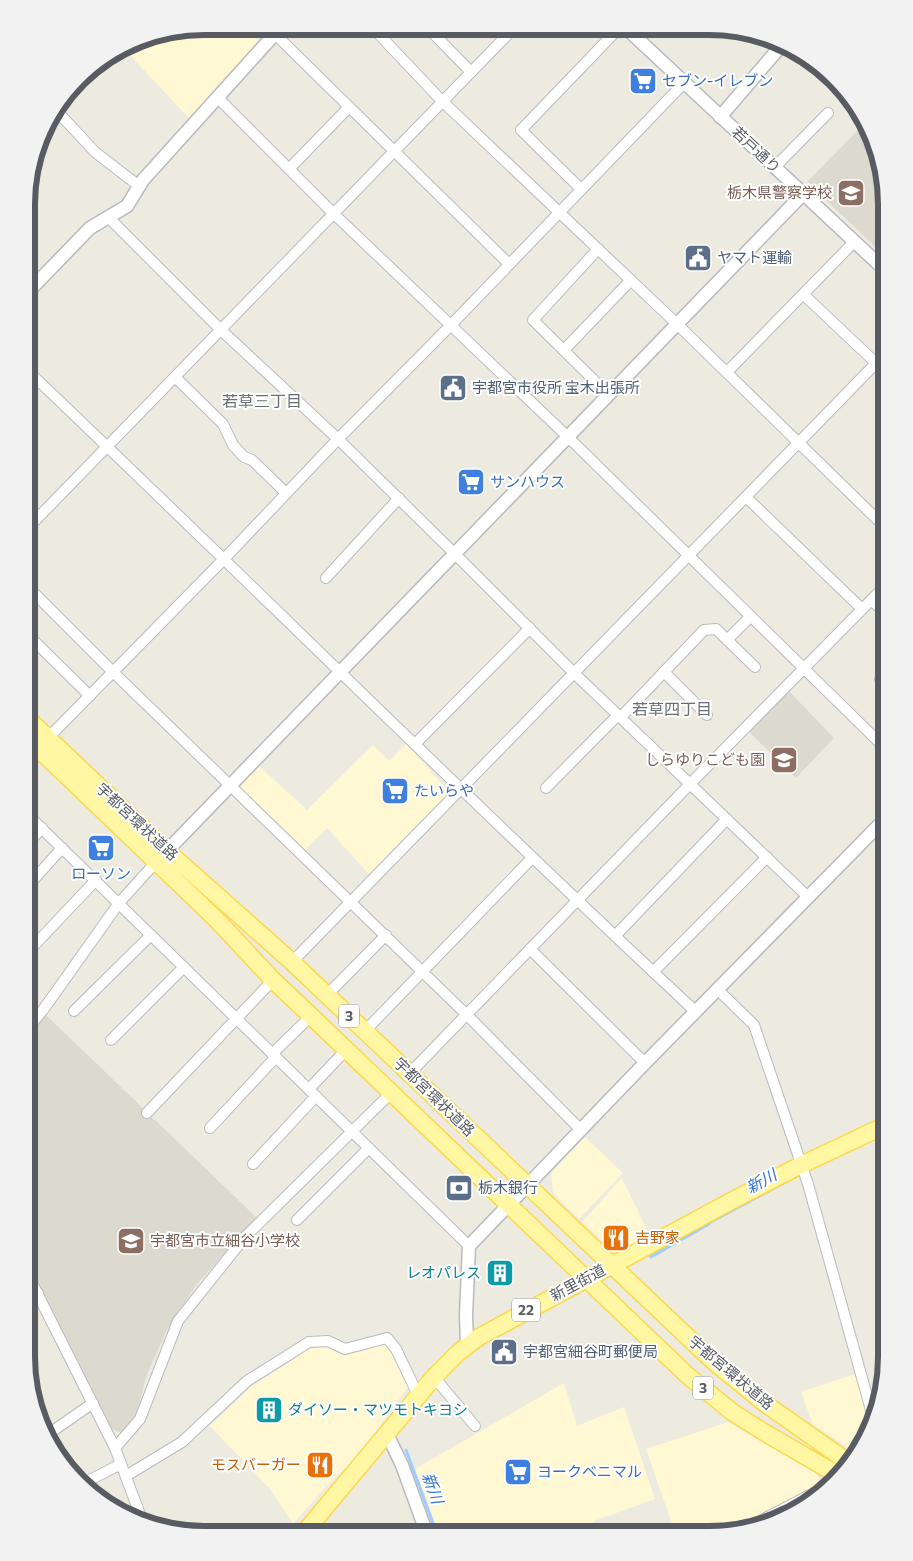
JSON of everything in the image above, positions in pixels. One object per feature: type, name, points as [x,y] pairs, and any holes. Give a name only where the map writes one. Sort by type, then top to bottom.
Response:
[{"type":"main road","name":"宇都宮環状道路","points":[[35,746],[161,857],[292,962],[714,1362],[767,1405],[844,1459]]},
{"type":"main road","name":"宇都宮環状道路","points":[[161,857],[274,980],[687,1375],[732,1412],[833,1472]]},
{"type":"main road","name":"新里街道","points":[[310,1526],[418,1395],[467,1345],[495,1327],[586,1278],[801,1165],[878,1128]]},
{"type":"street","points":[[35,285],[90,228],[127,206],[140,186],[275,35]]},
{"type":"street","points":[[284,35],[349,107],[509,264]]},
{"type":"street","points":[[379,35],[442,102],[678,324],[878,520]]},
{"type":"street","points":[[435,35],[471,72]]},
{"type":"street","points":[[35,521],[507,35]]},
{"type":"street","points":[[581,189],[521,130],[613,35]]},
{"type":"street","name":"若戸通り","points":[[633,35],[878,264]]},
{"type":"street","points":[[720,117],[778,50]]},
{"type":"street","points":[[35,746],[90,696],[684,83]]},
{"type":"street","points":[[218,98],[333,213],[569,438],[878,742]]},
{"type":"street","points":[[289,168],[349,107]]},
{"type":"street","points":[[774,168],[828,113]]},
{"type":"street","points":[[60,115],[95,152],[140,186]]},
{"type":"street","points":[[35,1020],[119,903],[161,857],[340,671],[569,438],[803,194]]},
{"type":"street","points":[[108,217],[220,329],[399,498],[574,674],[808,896]]},
{"type":"street","points":[[726,372],[804,295],[854,242]]},
{"type":"street","points":[[598,249],[533,320],[609,395]]},
{"type":"street","points":[[564,350],[631,280]]},
{"type":"street","points":[[292,962],[876,363],[804,295]]},
{"type":"street","points":[[35,377],[532,858],[695,1011]]},
{"type":"street","points":[[175,377],[223,424],[233,445],[244,457],[252,460],[286,493]]},
{"type":"street","points":[[746,497],[862,609]]},
{"type":"street","points":[[326,578],[399,498]]},
{"type":"street","points":[[409,1074],[878,593]]},
{"type":"street","points":[[35,594],[466,1014],[580,1130]]},
{"type":"street","points":[[871,600],[878,606]]},
{"type":"street","points":[[727,640],[750,617]]},
{"type":"street","points":[[415,744],[530,628]]},
{"type":"street","points":[[546,788],[704,630],[716,629],[755,667]]},
{"type":"street","points":[[35,642],[90,696]]},
{"type":"street","points":[[664,672],[707,715]]},
{"type":"street","points":[[614,936],[727,818]]},
{"type":"street","points":[[35,821],[470,1246]]},
{"type":"street","points":[[467,1345],[466,1315],[470,1246],[695,1011],[878,824]]},
{"type":"street","points":[[35,835],[42,828]]},
{"type":"street","points":[[35,878],[62,848]]},
{"type":"street","points":[[653,972],[766,856]]},
{"type":"street","points":[[365,1031],[532,858]]},
{"type":"street","points":[[35,945],[96,880]]},
{"type":"street","points":[[74,1011],[151,935]]},
{"type":"street","points":[[327,995],[386,936]]},
{"type":"street","points":[[530,949],[645,1063]]},
{"type":"street","points":[[111,1040],[184,967]]},
{"type":"street","points":[[147,1113],[274,980]]},
{"type":"street","points":[[717,989],[754,1025],[801,1165],[870,1408]]},
{"type":"street","points":[[210,1128],[311,1016]]},
{"type":"street","points":[[308,1088],[346,1050]]},
{"type":"street","points":[[115,1448],[140,1419],[178,1321],[245,1237],[391,1093]]},
{"type":"street","points":[[253,1164],[316,1096]]},
{"type":"street","points":[[297,1220],[369,1148]]},
{"type":"street","points":[[35,1288],[115,1448],[140,1513]]},
{"type":"street","points":[[35,1297],[38,1293]]},
{"type":"street","points":[[126,1476],[182,1442],[248,1381],[309,1342],[328,1340],[345,1349],[387,1338],[396,1349],[418,1395]]},
{"type":"street","points":[[434,1377],[475,1426]]},
{"type":"street","points":[[53,1431],[93,1403]]},
{"type":"street","points":[[387,1434],[402,1465],[423,1526]]},
{"type":"street","points":[[89,1481],[121,1464]]},
{"type":"shaded area","points":[[252,35],[260,43],[189,118],[128,53],[149,44],[182,36]]},
{"type":"shaded area","name":"栃木県警察学校","points":[[860,128],[869,149],[877,182],[878,249],[807,182]]},
{"type":"shaded area","points":[[786,688],[834,738],[796,778],[746,729]]},
{"type":"shaded area","name":"たいらや","points":[[406,744],[450,793],[369,874],[327,828],[304,851],[238,784],[258,765],[307,810],[373,745],[389,761]]},
{"type":"shaded area","name":"宇都宮市立細谷小学校","points":[[46,1015],[257,1218],[197,1284],[168,1328],[147,1374],[136,1415],[127,1431],[121,1433],[111,1428],[35,1282],[35,1028]]},
{"type":"shaded area","points":[[585,1137],[623,1173],[579,1219],[553,1193],[551,1173]]},
{"type":"shaded area","points":[[622,1178],[651,1238],[625,1251],[611,1249],[582,1222]]},
{"type":"shaded area","points":[[385,1342],[392,1348],[408,1387],[352,1464],[338,1474],[293,1524],[269,1488],[210,1426],[251,1387],[311,1348],[327,1346],[344,1355]]},
{"type":"shaded area","points":[[858,1373],[869,1412],[851,1449],[813,1425],[801,1392]]},
{"type":"shaded area","points":[[564,1383],[577,1426],[624,1407],[655,1499],[594,1521],[596,1526],[436,1526],[415,1469]]},
{"type":"shaded area","points":[[728,1422],[816,1473],[820,1482],[749,1521],[731,1525],[673,1526],[646,1449]]},
{"type":"water","points":[[796,1173],[798,1177],[648,1257],[646,1253]]},
{"type":"waterway","name":"新川","points":[[651,1257],[709,1224]]},
{"type":"waterway","name":"新川","points":[[406,1450],[434,1526]]},
{"type":"place","name":"セブン-イレブン","points":[[643,81]]},
{"type":"place","name":"栃木県警察学校","points":[[851,193]]},
{"type":"place","name":"ヤマト運輸","points":[[698,258]]},
{"type":"place","name":"宇都宮市役所 宝木出張所","points":[[453,388]]},
{"type":"place","name":"サンハウス","points":[[471,482]]},
{"type":"place","name":"しらゆりこども園","points":[[784,760]]},
{"type":"place","name":"たいらや","points":[[395,791]]},
{"type":"place","name":"ローソン","points":[[101,848]]},
{"type":"place","name":"栃木銀行","points":[[459,1188]]},
{"type":"place","name":"吉野家","points":[[616,1238]]},
{"type":"place","name":"宇都宮市立細谷小学校","points":[[131,1241]]},
{"type":"place","name":"レオパレス","points":[[500,1273]]},
{"type":"place","name":"宇都宮細谷町郵便局","points":[[504,1352]]},
{"type":"place","name":"ダイソー・マツモトキヨシ","points":[[269,1410]]},
{"type":"place","name":"モスバーガー","points":[[320,1465]]},
{"type":"place","name":"ヨークベニマル","points":[[518,1472]]},
{"type":"district","name":"若草三丁目","points":[[262,401]]},
{"type":"district","name":"若草四丁目","points":[[672,709]]}]
